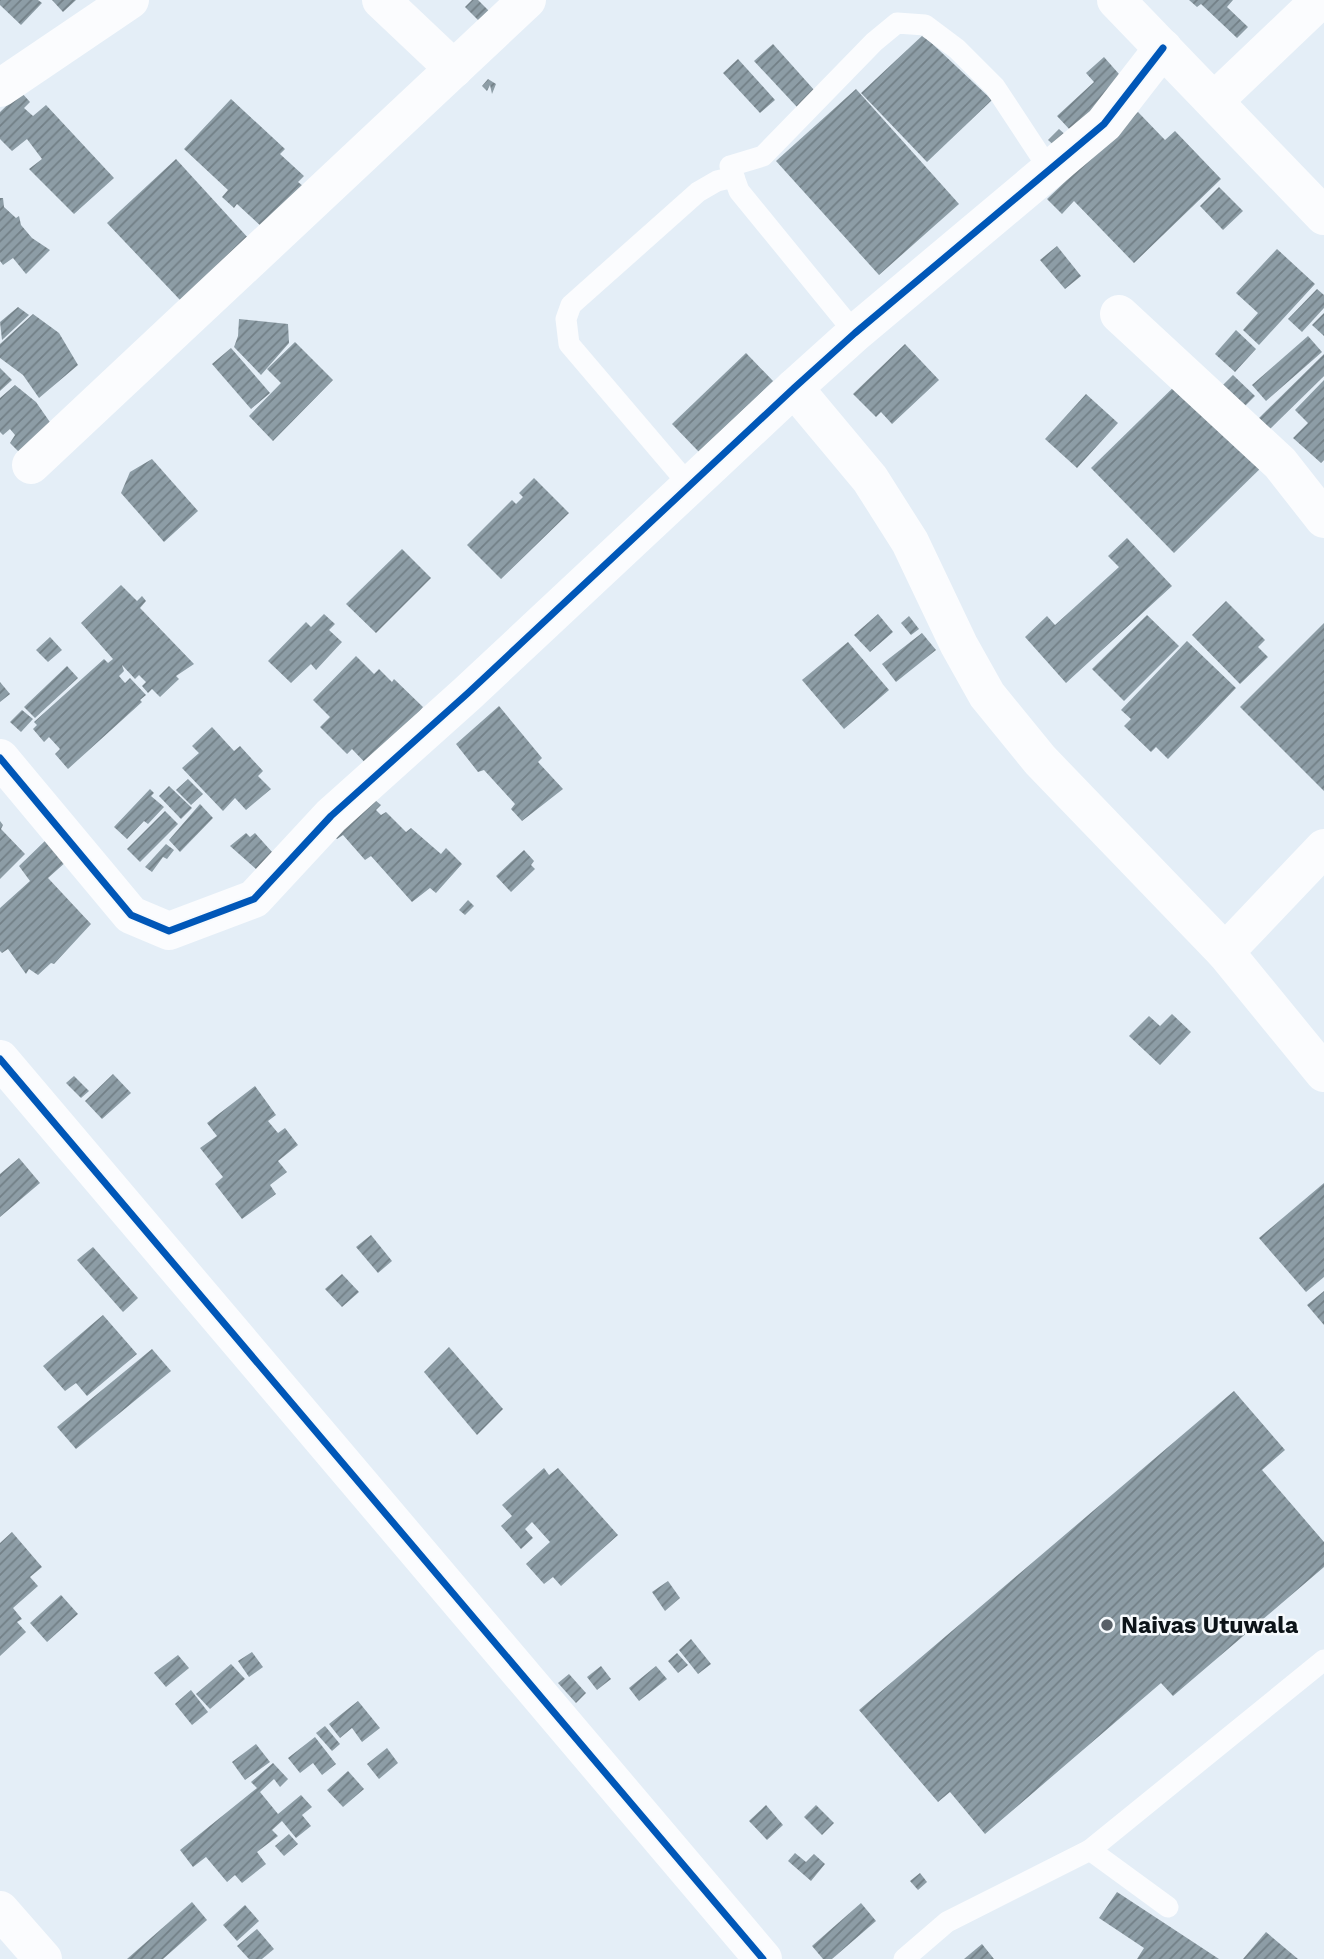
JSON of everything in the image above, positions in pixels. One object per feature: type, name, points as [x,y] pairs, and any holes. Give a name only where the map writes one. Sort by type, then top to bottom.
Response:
[{"type":"street","points":[[0,88],[130,0]]},
{"type":"street","points":[[381,0],[454,69]]},
{"type":"street","points":[[31,465],[527,0]]},
{"type":"street","points":[[1116,0],[1324,216]]},
{"type":"street","points":[[1214,101],[1320,0]]},
{"type":"street","points":[[0,758],[131,915],[169,931],[254,899],[331,816],[793,388],[855,332],[1104,124],[1163,48]]},
{"type":"street","points":[[1119,314],[1280,463],[1324,519]]},
{"type":"street","points":[[793,388],[870,479],[909,542],[959,645],[987,695],[1050,770],[1225,952],[1324,1073]]},
{"type":"street","points":[[1225,952],[1324,848]]},
{"type":"street","points":[[0,1059],[763,1959]]},
{"type":"street","points":[[0,1910],[43,1959]]},
{"type":"lane","points":[[855,332],[739,191],[730,166],[763,156],[874,42],[897,23],[925,26],[957,49],[995,87],[1049,169]]},
{"type":"lane","points":[[690,486],[569,344],[566,319],[571,305],[698,192],[717,181],[734,177]]},
{"type":"lane","points":[[904,1959],[947,1923],[1090,1850],[1324,1660]]},
{"type":"lane","points":[[1090,1850],[1168,1907]]},
{"type":"building","points":[[0,0],[38,0],[42,3],[21,25],[0,5]]},
{"type":"building","points":[[52,0],[76,0],[63,12]]},
{"type":"building","points":[[472,0],[478,0],[489,11],[479,21],[465,7]]},
{"type":"building","points":[[1189,0],[1233,0],[1227,7],[1248,27],[1237,38],[1201,4],[1197,7]]},
{"type":"building","points":[[923,35],[992,100],[927,162],[861,93]]},
{"type":"building","points":[[773,44],[815,91],[797,107],[754,61]]},
{"type":"building","points":[[1104,57],[1126,82],[1071,131],[1057,116],[1094,82],[1086,73]]},
{"type":"building","points":[[738,59],[775,100],[760,113],[723,73]]},
{"type":"building","points":[[488,79],[496,84],[492,94],[490,85],[487,91],[482,86]]},
{"type":"building","points":[[856,89],[959,204],[879,275],[776,161]]},
{"type":"building","points":[[21,92],[30,102],[24,108],[33,116],[46,105],[114,178],[74,214],[29,169],[42,159],[27,139],[12,151],[0,139],[0,112]]},
{"type":"building","points":[[231,99],[285,149],[280,154],[304,176],[298,182],[303,186],[262,227],[237,204],[234,208],[222,197],[228,190],[184,149]]},
{"type":"building","points":[[1138,112],[1165,140],[1175,131],[1221,179],[1134,263],[1074,201],[1062,214],[1047,199]]},
{"type":"building","points":[[1059,129],[1068,137],[1057,148],[1048,140]]},
{"type":"building","points":[[176,159],[250,240],[181,301],[107,223]]},
{"type":"building","points":[[1219,187],[1243,211],[1223,230],[1200,206]]},
{"type":"building","points":[[0,198],[3,198],[4,207],[16,218],[19,216],[21,225],[32,238],[50,250],[26,274],[13,258],[3,265],[0,261]]},
{"type":"building","points":[[1057,246],[1081,276],[1065,289],[1040,260]]},
{"type":"building","points":[[1277,249],[1315,284],[1259,345],[1243,330],[1258,313],[1236,293]]},
{"type":"building","points":[[1317,289],[1324,295],[1324,308],[1302,332],[1288,319]]},
{"type":"building","points":[[18,307],[29,315],[2,340],[0,322]]},
{"type":"building","points":[[1324,313],[1324,336],[1312,325]]},
{"type":"building","points":[[33,314],[59,333],[78,365],[39,398],[23,375],[0,358],[0,344]]},
{"type":"building","points":[[239,319],[288,324],[289,343],[261,375],[234,347]]},
{"type":"building","points":[[1236,330],[1256,349],[1235,372],[1215,354]]},
{"type":"building","points":[[1308,336],[1322,352],[1266,401],[1252,385]]},
{"type":"building","points":[[295,342],[333,380],[273,441],[249,416],[281,383],[267,369]]},
{"type":"building","points":[[905,344],[939,380],[892,424],[881,412],[876,417],[853,394]]},
{"type":"building","points":[[231,348],[270,393],[251,409],[212,364]]},
{"type":"building","points":[[746,353],[773,381],[699,452],[672,424]]},
{"type":"building","points":[[1324,354],[1324,376],[1269,430],[1258,419]]},
{"type":"building","points":[[0,368],[12,380],[0,391]]},
{"type":"building","points":[[1186,375],[1269,460],[1174,553],[1091,468]]},
{"type":"building","points":[[1233,375],[1255,396],[1245,406],[1223,385]]},
{"type":"building","points":[[1324,380],[1324,460],[1321,463],[1293,438],[1308,423],[1295,410]]},
{"type":"building","points":[[15,385],[36,402],[54,428],[22,455],[10,443],[15,435],[10,429],[3,435],[0,432],[0,398]]},
{"type":"building","points":[[1086,394],[1118,423],[1077,468],[1045,439]]},
{"type":"building","points":[[152,459],[198,511],[164,542],[121,493],[130,472]]},
{"type":"building","points":[[534,478],[569,513],[501,579],[467,545],[512,500],[516,504],[523,497],[519,493]]},
{"type":"building","points":[[1127,538],[1172,586],[1066,683],[1025,637],[1047,616],[1055,625],[1119,567],[1108,556]]},
{"type":"building","points":[[402,549],[431,578],[376,633],[346,604]]},
{"type":"building","points":[[121,585],[137,601],[142,596],[146,601],[140,608],[194,664],[176,676],[179,679],[160,697],[152,689],[148,693],[142,686],[146,682],[139,675],[135,679],[122,665],[124,671],[119,676],[125,683],[130,678],[146,695],[140,700],[142,702],[68,769],[55,754],[60,749],[49,737],[44,742],[33,729],[37,725],[34,722],[104,659],[108,663],[113,659],[81,623]]},
{"type":"building","points":[[1226,601],[1265,640],[1258,647],[1268,657],[1240,684],[1192,635]]},
{"type":"building","points":[[324,614],[335,624],[329,630],[342,642],[316,670],[311,664],[291,683],[268,661],[306,622],[311,627]]},
{"type":"building","points":[[878,614],[893,632],[870,652],[854,635]]},
{"type":"building","points":[[1147,615],[1179,646],[1124,701],[1092,669]]},
{"type":"building","points":[[909,616],[919,629],[911,635],[901,623]]},
{"type":"building","points":[[1324,623],[1324,791],[1240,707]]},
{"type":"building","points":[[922,633],[936,650],[896,682],[882,664]]},
{"type":"building","points":[[50,637],[62,650],[48,662],[36,650]]},
{"type":"building","points":[[1187,641],[1236,688],[1168,759],[1156,747],[1151,752],[1124,726],[1131,719],[1121,710]]},
{"type":"building","points":[[848,642],[889,690],[844,729],[802,680]]},
{"type":"building","points":[[356,656],[374,674],[379,669],[392,682],[394,679],[423,707],[374,772],[352,749],[347,754],[320,727],[330,717],[313,700]]},
{"type":"building","points":[[67,666],[78,678],[35,718],[24,707]]},
{"type":"building","points":[[0,682],[10,694],[0,702]]},
{"type":"building","points":[[499,706],[542,758],[538,762],[563,789],[522,821],[511,809],[515,804],[484,770],[478,772],[456,744]]},
{"type":"building","points":[[22,710],[33,719],[21,732],[10,722]]},
{"type":"building","points":[[212,727],[234,751],[240,746],[263,771],[258,776],[271,789],[246,810],[235,798],[223,811],[182,768],[199,753],[192,746]]},
{"type":"building","points":[[188,779],[203,794],[191,805],[176,790]]},
{"type":"building","points":[[169,786],[192,808],[181,819],[159,796]]},
{"type":"building","points":[[150,789],[154,793],[151,796],[164,807],[148,824],[144,821],[127,839],[114,827]]},
{"type":"building","points":[[375,800],[381,805],[376,810],[381,815],[386,812],[406,832],[411,828],[441,854],[446,848],[462,864],[436,893],[430,888],[412,902],[371,856],[365,860],[343,835],[337,839],[327,831]]},
{"type":"building","points":[[200,804],[213,818],[180,852],[169,840]]},
{"type":"building","points":[[165,811],[178,824],[140,862],[127,849]]},
{"type":"building","points":[[0,821],[3,825],[1,829],[25,854],[0,879]]},
{"type":"building","points":[[246,833],[250,837],[255,833],[281,862],[264,876],[230,846]]},
{"type":"building","points":[[47,839],[67,861],[48,878],[91,924],[54,964],[51,963],[38,975],[29,969],[26,974],[8,949],[2,953],[0,951],[0,908],[30,881],[19,866]]},
{"type":"building","points":[[166,844],[174,850],[167,859],[163,857],[152,872],[145,867]]},
{"type":"building","points":[[524,850],[534,861],[531,865],[535,869],[511,892],[496,876]]},
{"type":"building","points":[[468,900],[474,906],[465,915],[459,910]]},
{"type":"building","points":[[1172,1014],[1191,1032],[1160,1065],[1129,1036],[1149,1016],[1160,1026]]},
{"type":"building","points":[[113,1074],[131,1093],[102,1119],[85,1101]]},
{"type":"building","points":[[74,1076],[89,1091],[81,1098],[66,1083]]},
{"type":"building","points":[[255,1086],[276,1115],[268,1121],[278,1133],[285,1128],[298,1145],[278,1161],[287,1172],[270,1185],[276,1194],[242,1219],[215,1184],[223,1177],[200,1148],[217,1136],[207,1123]]},
{"type":"building","points":[[19,1158],[40,1183],[0,1217],[0,1174]]},
{"type":"building","points":[[1324,1183],[1324,1277],[1306,1292],[1259,1238]]},
{"type":"building","points":[[371,1235],[392,1261],[378,1273],[356,1247]]},
{"type":"building","points":[[93,1247],[138,1298],[123,1312],[77,1260]]},
{"type":"building","points":[[342,1274],[359,1292],[342,1307],[325,1289]]},
{"type":"building","points":[[1324,1291],[1324,1325],[1307,1305]]},
{"type":"building","points":[[103,1315],[137,1354],[87,1396],[76,1383],[65,1391],[43,1366]]},
{"type":"building","points":[[449,1347],[503,1409],[477,1435],[424,1372]]},
{"type":"building","points":[[152,1349],[171,1371],[76,1449],[57,1427]]},
{"type":"building","name":"Naivas Utuwala","points":[[1234,1391],[1285,1450],[1262,1470],[1324,1542],[1324,1567],[1173,1696],[1161,1683],[985,1834],[950,1792],[938,1802],[859,1710]]},
{"type":"building","points":[[544,1468],[549,1475],[558,1468],[618,1535],[561,1586],[553,1577],[544,1584],[526,1564],[550,1542],[532,1522],[525,1529],[533,1538],[521,1549],[501,1526],[512,1516],[502,1505]]},
{"type":"building","points":[[12,1532],[42,1567],[30,1577],[38,1586],[13,1608],[22,1619],[17,1622],[26,1632],[0,1656],[0,1543]]},
{"type":"building","points":[[668,1581],[680,1598],[665,1611],[652,1592]]},
{"type":"building","points":[[61,1595],[78,1614],[47,1642],[30,1623]]},
{"type":"building","points":[[691,1639],[711,1664],[698,1674],[679,1650]]},
{"type":"building","points":[[252,1652],[263,1667],[249,1677],[238,1661]]},
{"type":"building","points":[[677,1653],[688,1665],[678,1673],[668,1661]]},
{"type":"building","points":[[178,1655],[189,1668],[166,1687],[154,1673]]},
{"type":"building","points":[[231,1664],[245,1679],[210,1709],[196,1694]]},
{"type":"building","points":[[601,1666],[611,1679],[597,1690],[587,1677]]},
{"type":"building","points":[[656,1666],[667,1679],[639,1701],[629,1688]]},
{"type":"building","points":[[569,1674],[586,1693],[576,1703],[558,1683]]},
{"type":"building","points":[[191,1690],[208,1712],[192,1725],[175,1704]]},
{"type":"building","points":[[358,1701],[380,1728],[362,1742],[352,1728],[340,1738],[329,1724]]},
{"type":"building","points":[[325,1726],[340,1744],[332,1751],[316,1733]]},
{"type":"building","points":[[315,1737],[336,1764],[322,1775],[313,1763],[300,1773],[288,1758]]},
{"type":"building","points":[[256,1744],[270,1762],[245,1780],[232,1762]]},
{"type":"building","points":[[387,1748],[398,1763],[379,1779],[367,1764]]},
{"type":"building","points":[[273,1763],[288,1779],[280,1787],[274,1779],[260,1792],[278,1814],[301,1795],[312,1807],[302,1815],[311,1826],[296,1838],[282,1821],[272,1830],[278,1836],[257,1852],[266,1864],[242,1883],[235,1875],[227,1882],[206,1857],[193,1867],[180,1850],[257,1788],[251,1782]]},
{"type":"building","points":[[348,1771],[364,1789],[343,1807],[327,1790]]},
{"type":"building","points":[[766,1805],[783,1825],[767,1840],[749,1821]]},
{"type":"building","points":[[816,1805],[834,1823],[822,1835],[804,1817]]},
{"type":"building","points":[[289,1834],[298,1844],[284,1856],[275,1846]]},
{"type":"building","points":[[795,1853],[806,1862],[814,1854],[825,1864],[811,1881],[788,1861]]},
{"type":"building","points":[[920,1873],[927,1882],[918,1890],[910,1881]]},
{"type":"building","points":[[1117,1892],[1219,1959],[1137,1959],[1144,1948],[1099,1918]]},
{"type":"building","points":[[192,1902],[207,1920],[163,1959],[127,1959]]},
{"type":"building","points":[[861,1903],[876,1921],[832,1959],[823,1959],[812,1946]]},
{"type":"building","points":[[245,1905],[259,1921],[237,1941],[223,1925]]},
{"type":"building","points":[[257,1929],[274,1949],[262,1959],[249,1959],[237,1946]]},
{"type":"building","points":[[1266,1932],[1298,1959],[1243,1959]]},
{"type":"building","points":[[982,1944],[994,1959],[964,1959]]},
{"type":"cycle path","points":[[0,758],[131,915],[169,931],[254,899],[331,816],[468,693],[794,388],[855,333],[1104,124],[1163,48]]},
{"type":"cycle path","points":[[0,1059],[763,1959]]},
{"type":"place","name":"Naivas Utuwala","points":[[1107,1625]]}]
